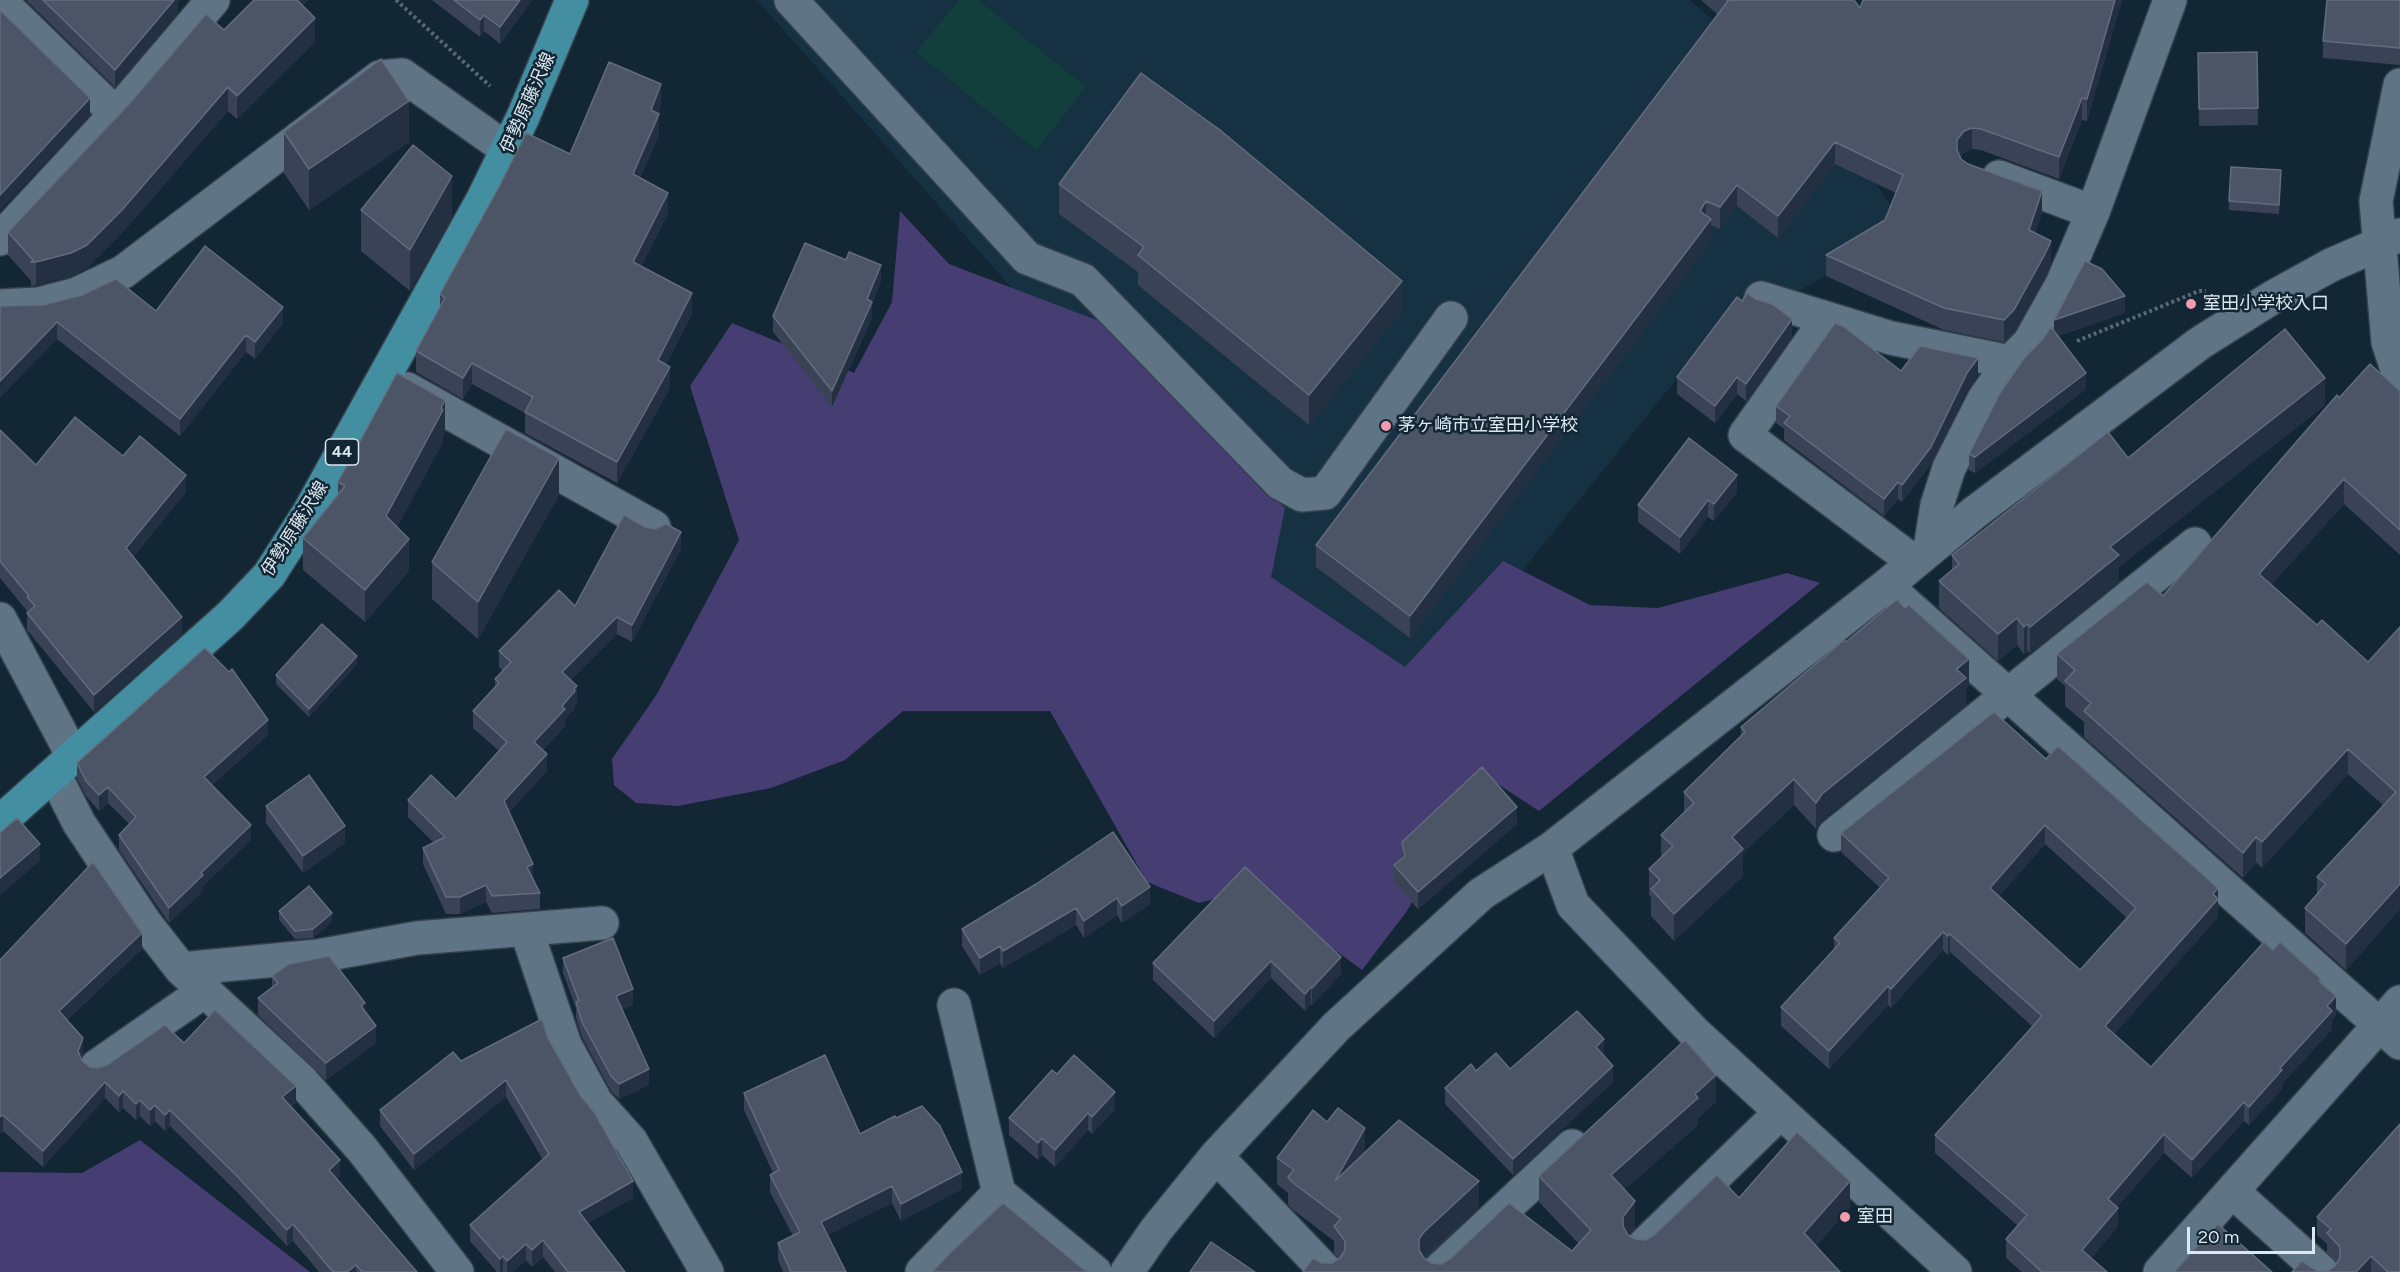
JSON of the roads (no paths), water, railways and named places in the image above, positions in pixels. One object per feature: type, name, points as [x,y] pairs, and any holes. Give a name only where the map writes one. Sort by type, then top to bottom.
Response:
[{"type":"main road","name":"伊勢原藤沢線","points":[[0,822],[230,616],[269,575],[308,513],[483,199],[523,117],[572,0]]},
{"type":"street","points":[[0,239],[116,114],[213,0]]},
{"type":"street","points":[[790,0],[1027,258],[1083,280],[1280,483],[1302,495],[1324,493],[1451,318]]},
{"type":"street","points":[[1922,555],[1949,468],[1984,399],[2010,362],[2029,343],[2062,284],[2094,212],[2170,0]]},
{"type":"street","points":[[0,1],[116,114]]},
{"type":"street","points":[[0,306],[39,304],[77,294],[123,272],[380,77],[402,75],[508,150]]},
{"type":"street","points":[[2400,85],[2376,201],[2390,239],[2388,342],[2400,378]]},
{"type":"street","points":[[1975,168],[2094,212]]},
{"type":"street","points":[[1127,1272],[1156,1230],[1216,1156],[1336,1027],[1481,894],[1552,848],[1886,586],[1974,513],[2200,344],[2331,265],[2390,239]]},
{"type":"street","points":[[1761,298],[1891,338],[2010,362]]},
{"type":"street","points":[[1827,319],[1745,435],[1922,555]]},
{"type":"street","points":[[384,376],[654,527]]},
{"type":"street","points":[[1834,835],[2195,544]]},
{"type":"street","points":[[1886,586],[2393,1023],[2232,1191],[2160,1272]]},
{"type":"street","points":[[0,619],[64,765],[79,823],[146,924],[181,969],[300,1078],[362,1149],[457,1272]]},
{"type":"street","points":[[1552,848],[1573,904],[1694,1032],[1955,1272]]},
{"type":"street","points":[[181,969],[318,956],[417,938],[602,922]]},
{"type":"street","points":[[526,929],[565,1044],[596,1102],[631,1141],[707,1272]]},
{"type":"street","points":[[98,1066],[206,990]]},
{"type":"street","points":[[954,1005],[999,1193],[1095,1272]]},
{"type":"street","points":[[1668,1056],[1694,1032]]},
{"type":"street","points":[[1641,1248],[1780,1113]]},
{"type":"street","points":[[1437,1272],[1591,1128]]},
{"type":"street","points":[[1216,1156],[1327,1272]]},
{"type":"street","points":[[2232,1191],[2322,1272]]},
{"type":"street","points":[[922,1272],[999,1193]]},
{"type":"place","name":"室田小学校入口","points":[[2191,304]]},
{"type":"place","name":"茅ヶ崎市立室田小学校","points":[[1386,426]]},
{"type":"place","name":"室田","points":[[1845,1217]]}]
